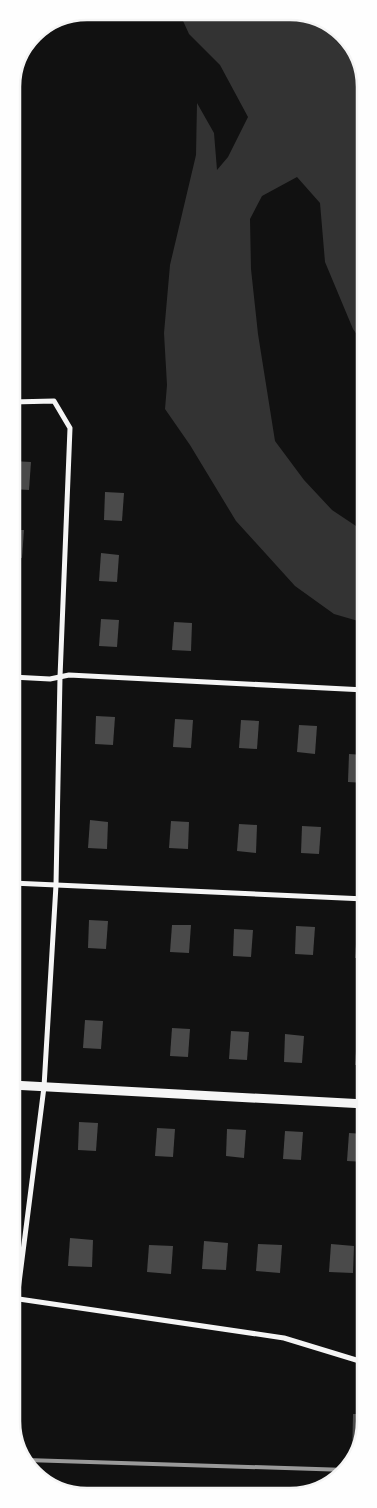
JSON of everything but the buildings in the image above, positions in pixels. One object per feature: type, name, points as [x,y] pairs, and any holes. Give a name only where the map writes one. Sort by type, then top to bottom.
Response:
[{"type":"street","points":[[20,402],[54,401],[70,428],[60,677],[56,885],[44,1087],[20,1256]]},
{"type":"street","points":[[20,678],[50,679],[69,675],[357,690]]},
{"type":"street","points":[[20,883],[357,900]]},
{"type":"street","points":[[20,1086],[357,1104]]},
{"type":"street","points":[[20,1299],[284,1338],[357,1360]]},
{"type":"shaded area","points":[[183,20],[303,21],[328,32],[346,51],[355,70],[357,87],[357,335],[325,262],[320,203],[297,177],[262,196],[250,219],[251,269],[258,334],[275,441],[304,480],[332,510],[357,527],[357,621],[334,614],[295,586],[236,521],[190,445],[165,409],[167,385],[164,333],[170,265],[196,155],[197,103],[214,133],[217,170],[228,157],[248,117],[220,65],[189,34]]},
{"type":"railway","points":[[33,1460],[335,1470]]}]
